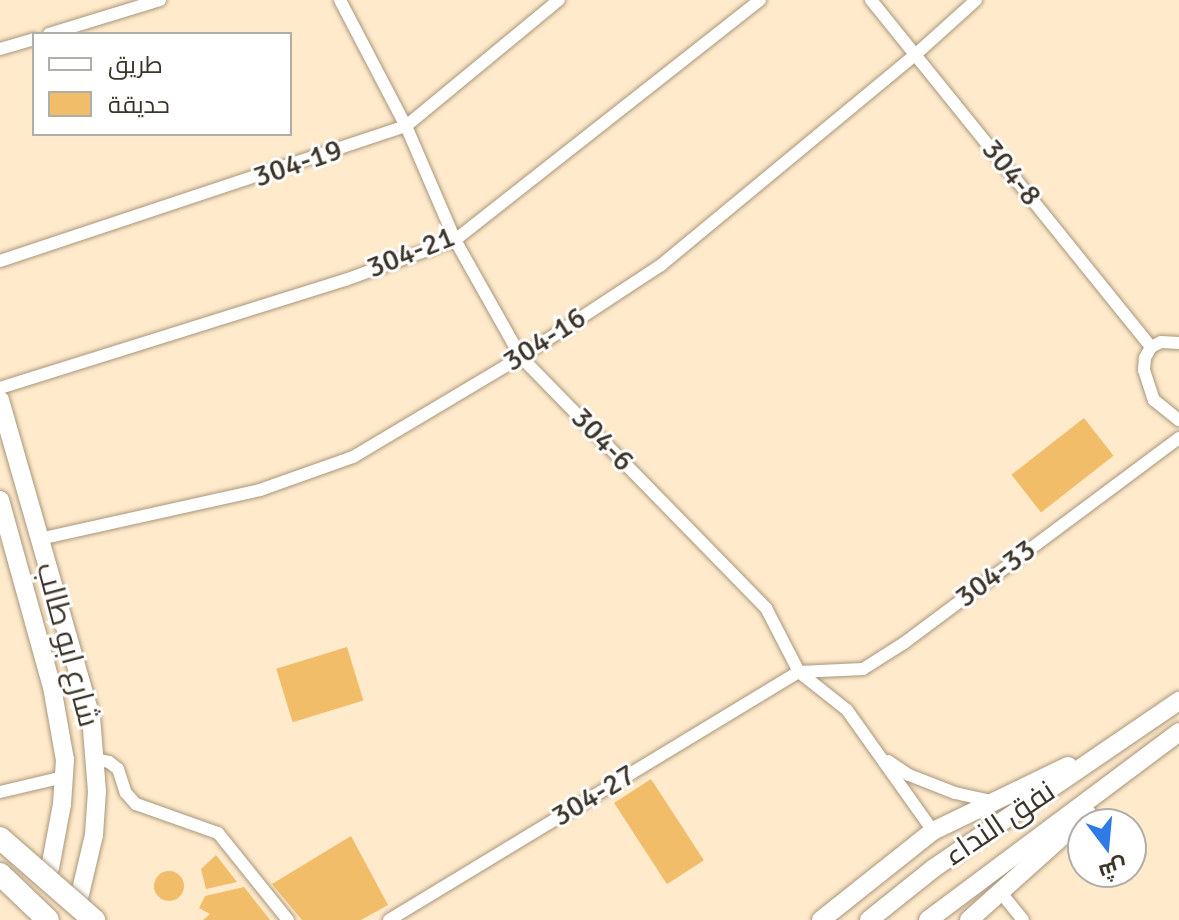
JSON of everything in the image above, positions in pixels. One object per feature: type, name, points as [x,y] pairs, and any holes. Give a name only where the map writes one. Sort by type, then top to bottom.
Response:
[{"type":"highway","points":[[0,838],[81,919]]},
{"type":"highway","points":[[0,874],[46,903]]},
{"type":"main road","name":"شارع ابو طالب","points":[[0,400],[91,717],[94,835],[80,894]]},
{"type":"main road","name":"شارع ابو طالب","points":[[0,500],[52,687],[64,777],[50,868]]},
{"type":"main road","points":[[821,920],[933,831],[1135,733],[1179,701]]},
{"type":"main road","points":[[969,920],[1002,894],[1150,755],[1179,732]]},
{"type":"main road","name":"نفق النداء","points":[[869,920],[934,868],[1135,733]]},
{"type":"main road","name":"نفق النداء","points":[[928,920],[1150,755]]},
{"type":"street","points":[[56,32],[160,0]]},
{"type":"street","name":"304-6","points":[[340,0],[406,126],[455,240],[521,357],[766,608],[799,672],[847,710],[933,831]]},
{"type":"street","name":"304-19","points":[[0,261],[406,126],[559,0]]},
{"type":"street","name":"304-21","points":[[0,388],[345,280],[455,240],[760,0]]},
{"type":"street","name":"304-8","points":[[871,0],[1151,347]]},
{"type":"street","name":"304-16","points":[[39,539],[260,490],[353,457],[521,357],[661,265],[915,55],[976,0]]},
{"type":"street","points":[[0,49],[32,40]]},
{"type":"street","points":[[1179,343],[1161,342],[1151,347],[1145,358],[1149,391],[1160,408],[1179,420]]},
{"type":"street","name":"304-33","points":[[799,672],[863,669],[904,643],[1179,438]]},
{"type":"street","name":"304-27","points":[[389,920],[799,672]]},
{"type":"street","points":[[882,757],[909,775],[955,793],[996,802]]},
{"type":"street","points":[[94,759],[109,762],[118,769],[126,793],[136,804],[218,833],[288,920]]},
{"type":"street","points":[[0,792],[64,777]]},
{"type":"street","points":[[1002,894],[1023,920]]},
{"type":"green space","points":[[1084,418],[1114,456],[1041,512],[1012,475]]},
{"type":"green space","points":[[347,647],[363,701],[293,722],[276,669]]},
{"type":"green space","points":[[651,779],[704,860],[667,884],[614,803]]},
{"type":"green space","points":[[351,836],[388,905],[361,920],[302,920],[272,884]]},
{"type":"green space","points":[[216,855],[237,882],[206,889],[201,869]]},
{"type":"green space","points":[[169,871],[180,875],[184,886],[180,897],[169,901],[158,897],[154,886],[158,875]]},
{"type":"green space","points":[[244,887],[270,920],[203,920],[210,914],[199,908],[205,896]]}]
